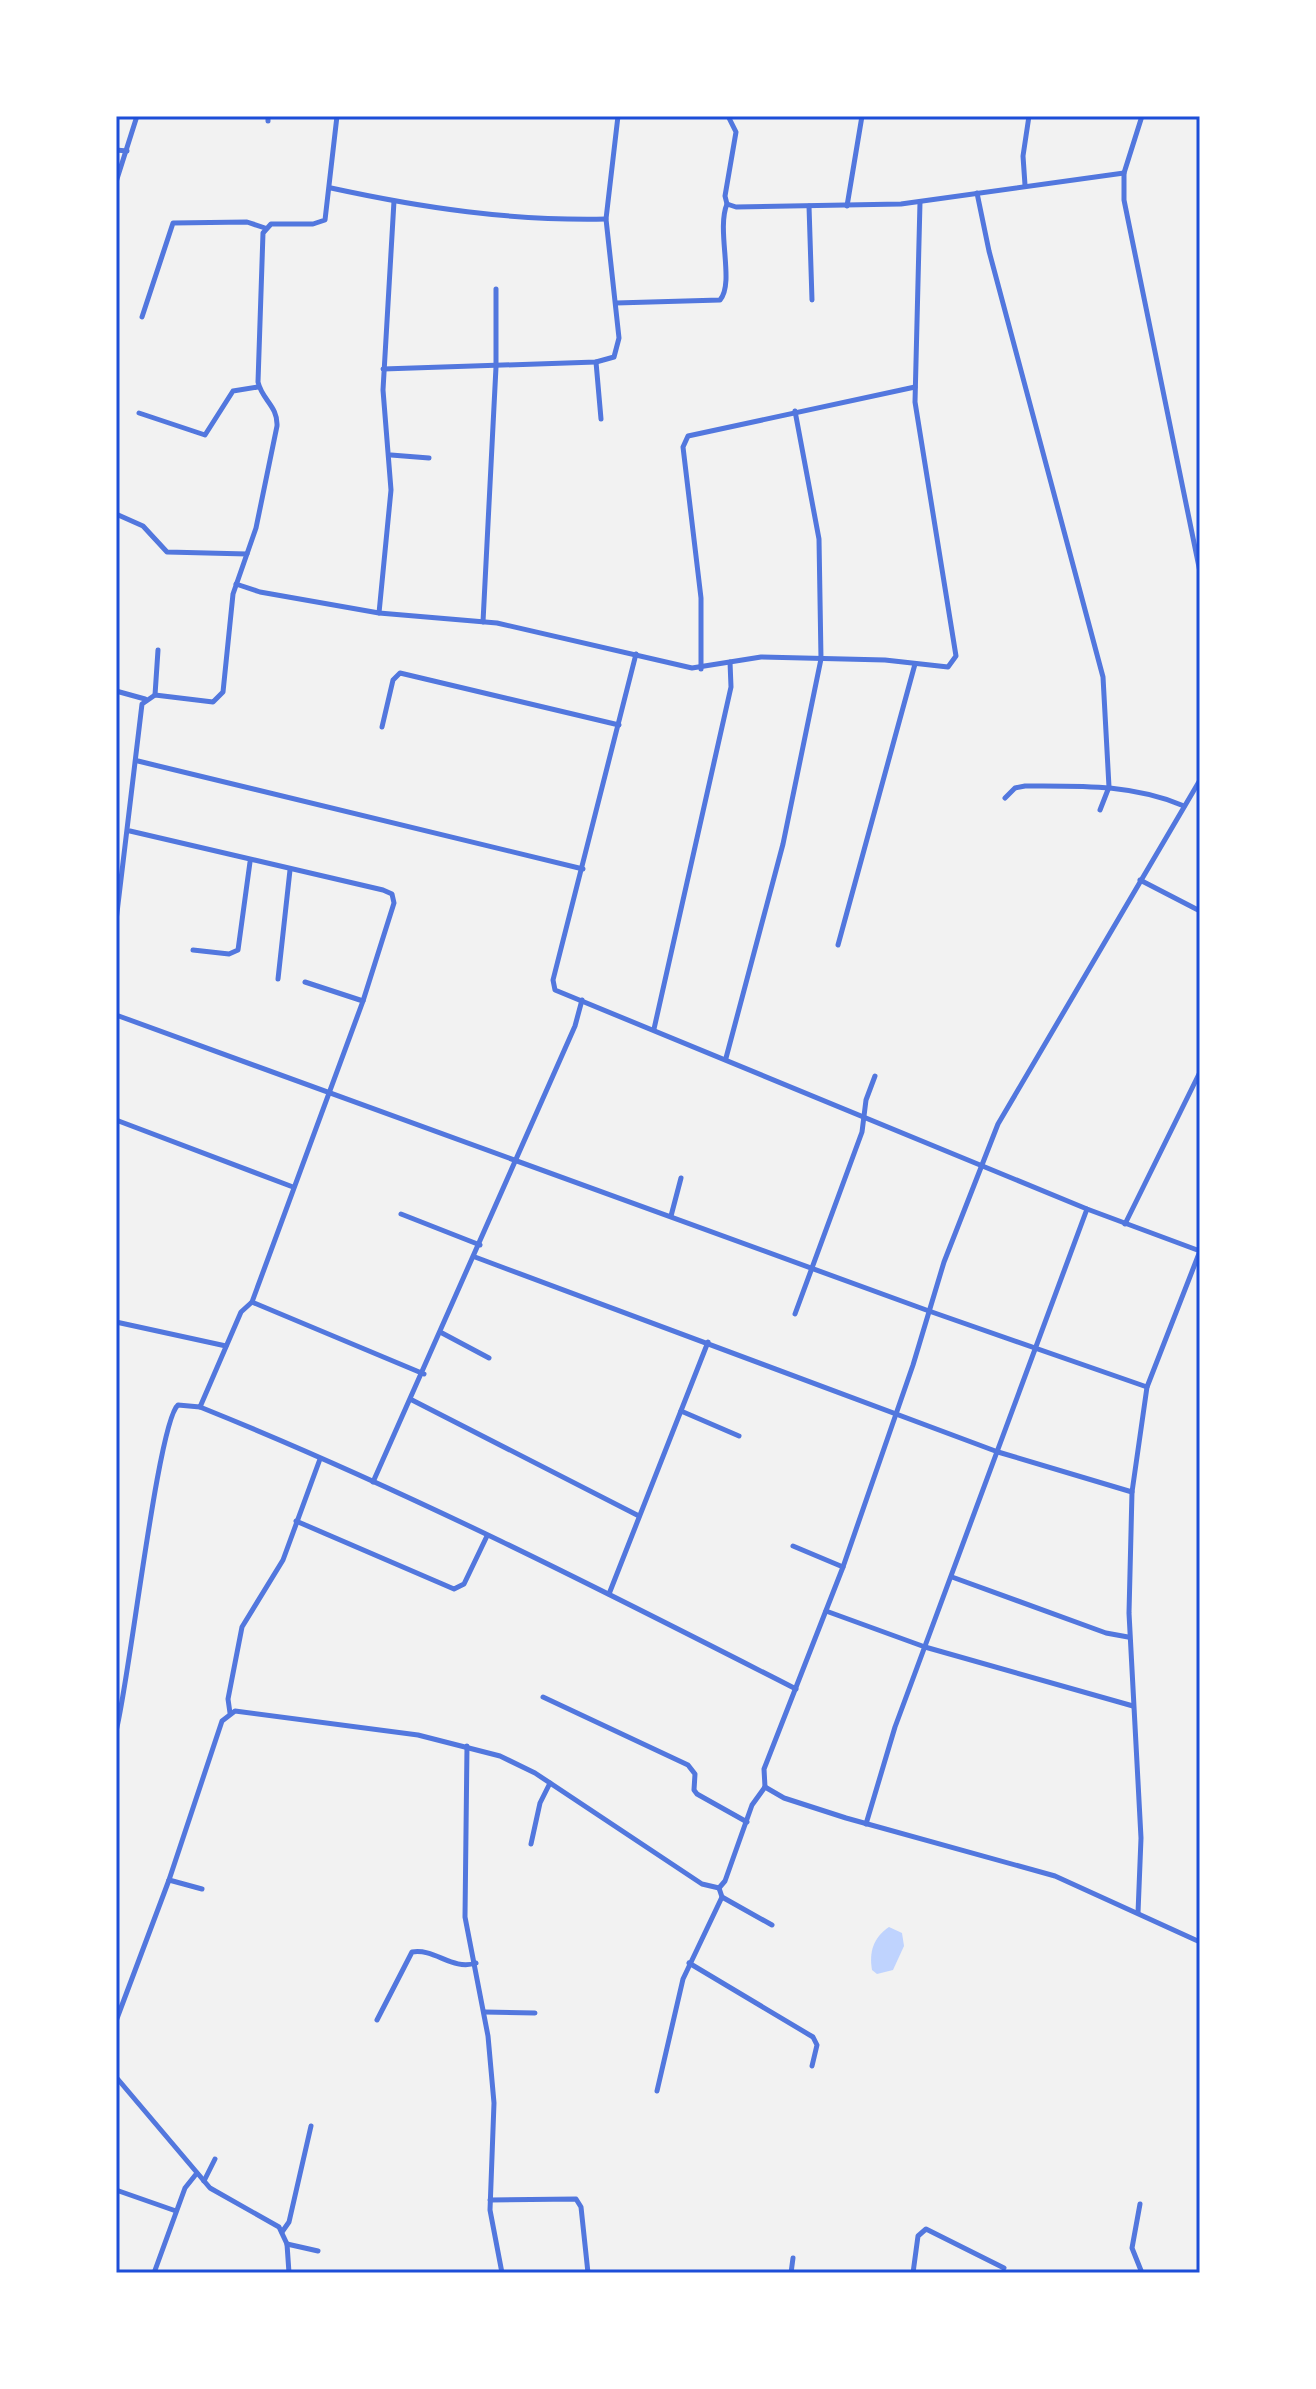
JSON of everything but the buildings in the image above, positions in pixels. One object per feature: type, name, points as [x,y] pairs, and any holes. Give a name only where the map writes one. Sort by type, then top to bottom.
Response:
[{"type":"street","points":[[116,182],[137,116]]},
{"type":"street","points":[[142,317],[173,223],[247,222],[265,228],[276,224],[321,223],[328,215],[337,116]]},
{"type":"street","points":[[383,369],[596,362],[608,360],[617,352],[616,303],[606,219],[618,116]]},
{"type":"street","points":[[616,303],[720,300],[725,289],[722,223],[736,132],[728,116]]},
{"type":"street","points":[[847,206],[862,116]]},
{"type":"street","points":[[1025,185],[1023,156],[1029,116]]},
{"type":"street","points":[[1142,116],[1124,173],[1126,214],[1200,572]]},
{"type":"street","points":[[116,150],[127,151]]},
{"type":"street","points":[[727,204],[740,207],[847,206],[920,202],[1124,173]]},
{"type":"street","points":[[331,188],[394,201],[517,219],[606,219]]},
{"type":"street","points":[[977,193],[1103,677],[1109,787],[1100,810]]},
{"type":"street","points":[[379,613],[391,490],[391,455],[383,410],[383,369],[394,201]]},
{"type":"street","points":[[236,584],[260,592],[379,613],[483,622],[701,669],[761,657],[948,667],[956,656],[915,387],[920,202]]},
{"type":"street","points":[[809,206],[812,300]]},
{"type":"street","points":[[116,691],[145,699],[155,695],[213,702],[221,697],[236,584],[260,511],[277,426],[275,409],[258,387],[265,228]]},
{"type":"street","points":[[483,622],[496,367],[496,289]]},
{"type":"street","points":[[596,362],[601,419]]},
{"type":"street","points":[[139,413],[205,435],[233,391],[258,387]]},
{"type":"street","points":[[701,669],[701,598],[685,440],[692,433],[915,387]]},
{"type":"street","points":[[726,1058],[783,844],[821,659],[819,539],[795,411]]},
{"type":"street","points":[[391,455],[429,458]]},
{"type":"street","points":[[116,514],[143,526],[167,552],[230,551],[247,554]]},
{"type":"street","points":[[155,695],[158,650]]},
{"type":"street","points":[[636,654],[553,985],[560,993],[726,1058],[1087,1209],[1200,1251],[1147,1387],[1132,1492],[1129,1637],[1142,1867],[1138,1913]]},
{"type":"street","points":[[654,1029],[731,687],[730,662]]},
{"type":"street","points":[[838,945],[915,664]]},
{"type":"street","points":[[382,727],[393,680],[400,673],[619,725]]},
{"type":"street","points":[[116,921],[145,699]]},
{"type":"street","points":[[138,761],[583,869]]},
{"type":"street","points":[[719,1888],[725,1881],[755,1798],[765,1787],[764,1769],[843,1567],[981,1163],[1013,1094],[1200,780]]},
{"type":"street","points":[[1005,798],[1015,788],[1025,786],[1109,787],[1153,794],[1184,806]]},
{"type":"street","points":[[130,831],[392,894],[393,909],[363,1001],[252,1302],[241,1312],[200,1407]]},
{"type":"street","points":[[193,950],[229,954],[238,950],[250,862]]},
{"type":"street","points":[[278,979],[290,870]]},
{"type":"street","points":[[1140,880],[1200,911]]},
{"type":"street","points":[[305,982],[363,1001]]},
{"type":"street","points":[[373,1482],[475,1257],[575,1026],[582,1000]]},
{"type":"street","points":[[116,1015],[1034,1349],[1147,1387]]},
{"type":"street","points":[[1125,1224],[1200,1072]]},
{"type":"street","points":[[795,1314],[862,1132],[875,1076]]},
{"type":"street","points":[[116,1120],[293,1187]]},
{"type":"street","points":[[671,1216],[681,1178]]},
{"type":"street","points":[[866,1824],[889,1744],[1087,1209]]},
{"type":"street","points":[[401,1214],[480,1245]]},
{"type":"street","points":[[475,1257],[998,1452],[1132,1492]]},
{"type":"street","points":[[252,1302],[424,1374]]},
{"type":"street","points":[[116,1322],[226,1346]]},
{"type":"street","points":[[442,1333],[489,1358]]},
{"type":"street","points":[[609,1594],[708,1342]]},
{"type":"street","points":[[412,1400],[639,1516]]},
{"type":"street","points":[[116,1731],[170,1414],[178,1405],[200,1407],[373,1482],[609,1594],[796,1689]]},
{"type":"street","points":[[681,1411],[739,1436]]},
{"type":"street","points":[[230,1713],[228,1699],[242,1627],[274,1578],[320,1459]]},
{"type":"street","points":[[296,1521],[454,1589],[464,1584],[487,1536]]},
{"type":"street","points":[[793,1546],[843,1567]]},
{"type":"street","points":[[952,1577],[1106,1633],[1129,1637]]},
{"type":"street","points":[[826,1611],[925,1647],[1133,1706]]},
{"type":"street","points":[[543,1697],[688,1765],[695,1774],[694,1790],[697,1794],[747,1822]]},
{"type":"street","points":[[230,1713],[332,1722],[467,1746],[513,1761],[702,1884],[719,1888]]},
{"type":"street","points":[[116,2021],[169,1880],[222,1721],[230,1713]]},
{"type":"street","points":[[467,1746],[465,1917],[484,2012],[494,2103],[490,2200],[502,2273]]},
{"type":"street","points":[[531,1844],[540,1803],[550,1783]]},
{"type":"street","points":[[765,1787],[784,1798],[866,1824],[1055,1876],[1200,1942]]},
{"type":"street","points":[[169,1880],[202,1889]]},
{"type":"street","points":[[719,1888],[722,1897],[772,1925]]},
{"type":"street","points":[[657,2091],[678,1995],[689,1963],[722,1897]]},
{"type":"street","points":[[377,2020],[412,1952],[420,1951],[459,1966],[476,1963]]},
{"type":"street","points":[[689,1963],[813,2037],[817,2045],[812,2066]]},
{"type":"street","points":[[484,2012],[535,2013]]},
{"type":"street","points":[[116,2077],[204,2181],[216,2192],[282,2232],[287,2244],[289,2273]]},
{"type":"street","points":[[282,2232],[289,2222],[311,2126]]},
{"type":"street","points":[[204,2181],[215,2159]]},
{"type":"street","points":[[154,2273],[176,2211],[197,2173]]},
{"type":"street","points":[[116,2190],[176,2211]]},
{"type":"street","points":[[490,2200],[576,2199],[581,2207],[588,2273]]},
{"type":"street","points":[[1140,2204],[1132,2248],[1142,2273]]},
{"type":"street","points":[[913,2273],[922,2229],[1004,2268]]},
{"type":"street","points":[[287,2244],[318,2251]]},
{"type":"street","points":[[791,2273],[793,2258]]},
{"type":"water","points":[[889,1927],[902,1933],[904,1946],[893,1970],[877,1974],[872,1970],[872,1951],[879,1936]]}]
